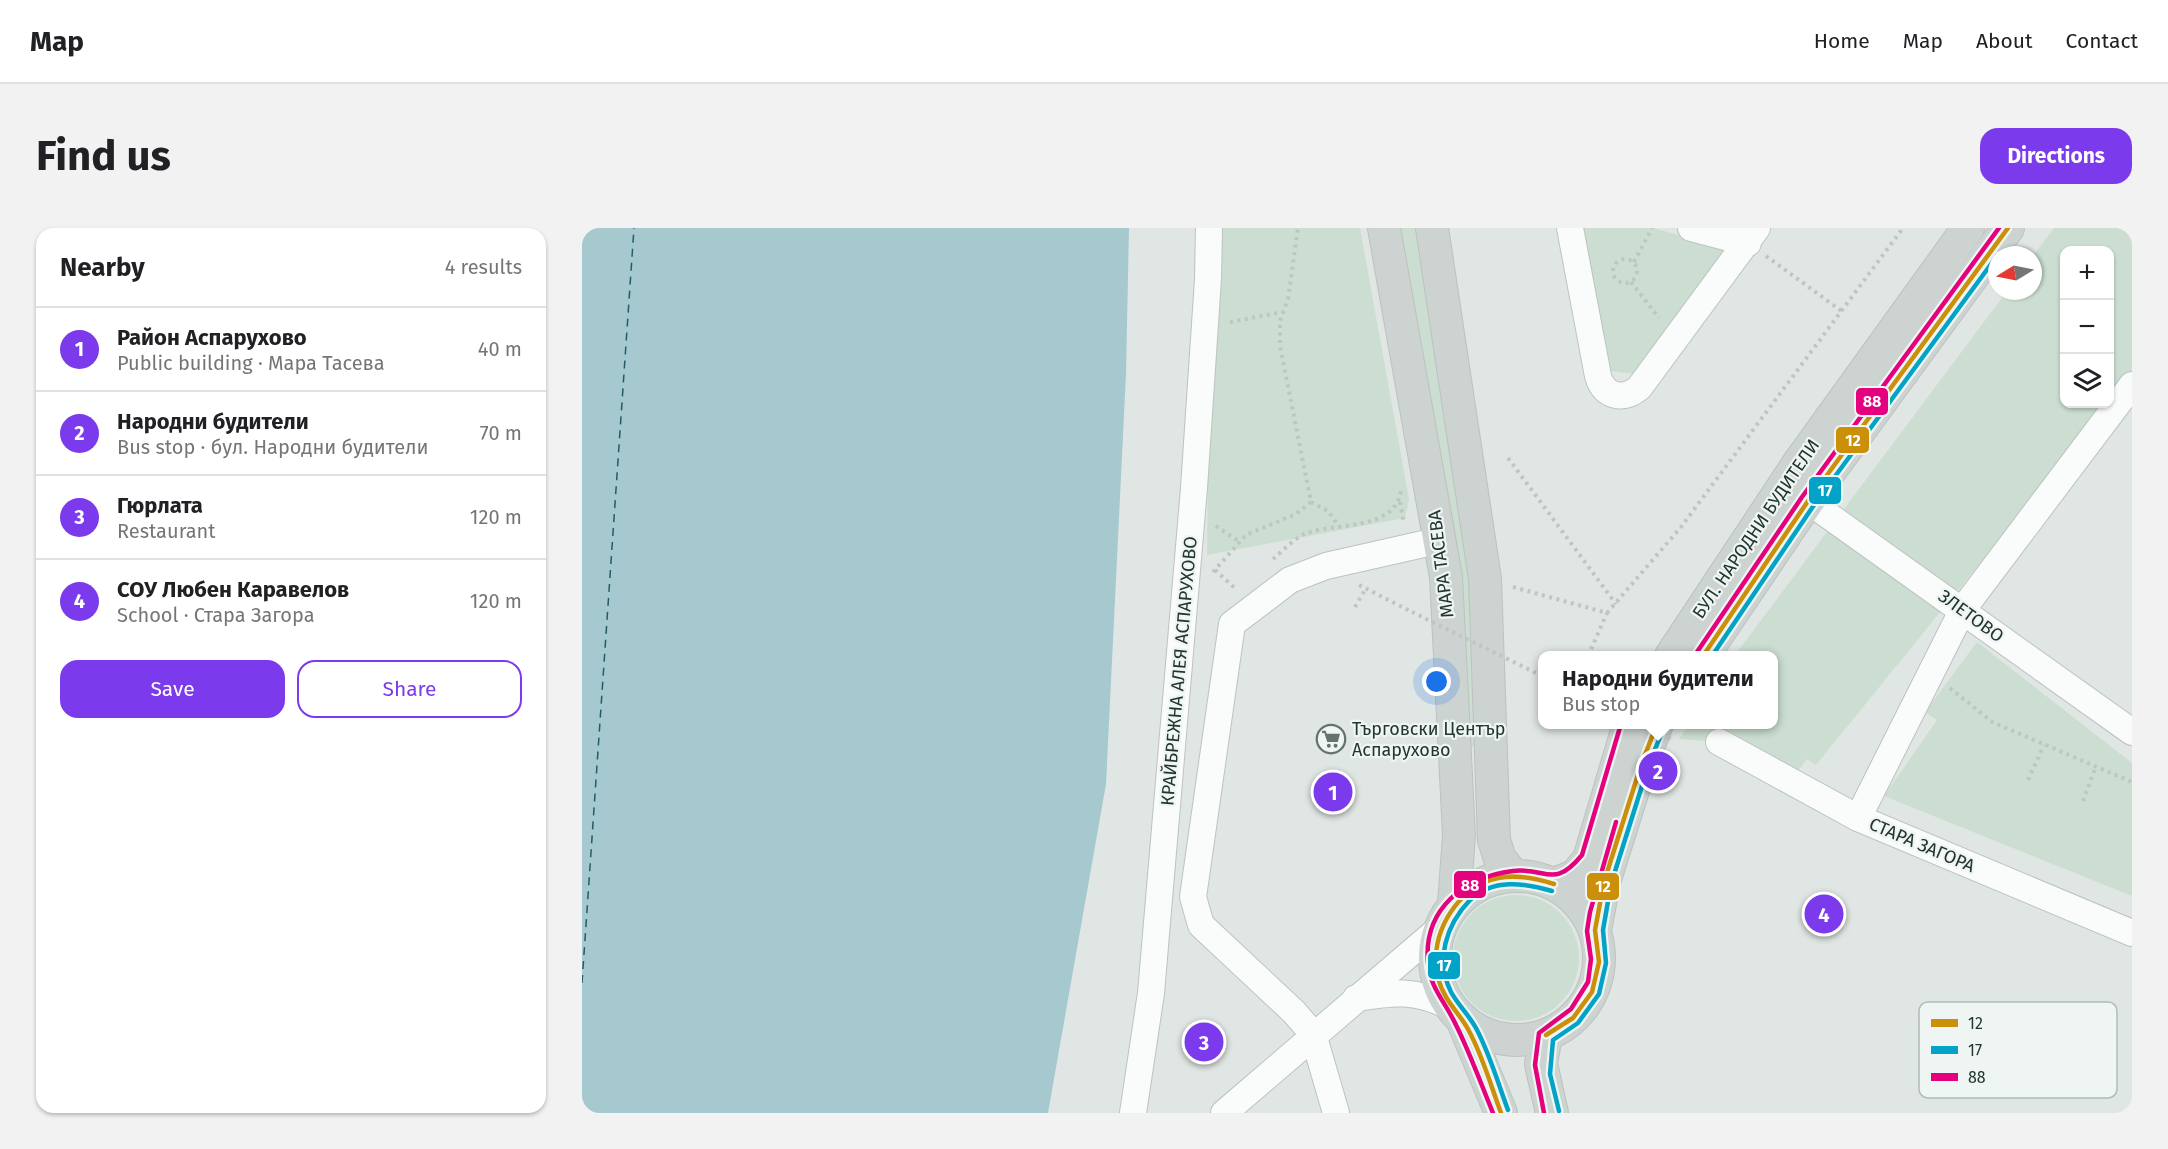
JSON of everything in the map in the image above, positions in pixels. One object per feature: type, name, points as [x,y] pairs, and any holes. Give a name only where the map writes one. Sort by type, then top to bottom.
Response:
[{"type":"main road","name":"МАРА ТАСЕВА","points":[[1384,228],[1446,577],[1459,835],[1448,915]]},
{"type":"main road","points":[[1432,228],[1485,579],[1494,840],[1500,859],[1513,875]]},
{"type":"main road","name":"БУЛ. НАРОДНИ БУДИТЕЛИ","points":[[1674,651],[1798,464],[1968,228]]},
{"type":"main road","name":"БУЛ. НАРОДНИ БУДИТЕЛИ","points":[[1706,651],[1808,501],[2008,228]]},
{"type":"main road","points":[[1554,884],[1575,876],[1589,859],[1628,729]]},
{"type":"main road","points":[[1594,930],[1604,882],[1641,765],[1664,732]]},
{"type":"main road","points":[[1457,1013],[1481,1032],[1502,1039],[1524,1040],[1546,1035],[1573,1018],[1592,993],[1599,962],[1594,930],[1579,903],[1554,884],[1534,877],[1513,875],[1493,879],[1474,888],[1448,915],[1435,960],[1437,976],[1457,1013],[1501,1113]]},
{"type":"main road","points":[[1546,1035],[1541,1064],[1552,1113]]},
{"type":"street","name":"КРАЙБРЕЖНА АЛЕЯ АСПАРУХОВО","points":[[1133,1113],[1151,993],[1185,593],[1205,326],[1209,228]]},
{"type":"street","points":[[1570,228],[1599,376],[1605,390],[1618,396],[1632,393],[1677,340],[1753,236],[1691,228]]},
{"type":"street","points":[[1858,818],[1963,609],[2132,385]]},
{"type":"street","name":"ЗЛЕТОВО","points":[[1808,501],[1963,609],[2132,732]]},
{"type":"street","points":[[1336,1113],[1313,1034],[1294,1012],[1201,925],[1193,897],[1232,624],[1290,580],[1317,569],[1441,540]]},
{"type":"street","name":"СТАРА ЗАГОРА","points":[[1719,742],[1858,818],[2132,933]]},
{"type":"street","points":[[1224,1113],[1448,915]]},
{"type":"street","points":[[1355,998],[1407,992],[1430,996],[1457,1013]]},
{"type":"path","points":[[1298,228],[1288,298],[1283,312],[1280,346],[1311,502],[1328,512],[1339,526]]},
{"type":"path","points":[[1634,262],[1622,259],[1614,268],[1614,275],[1619,282],[1630,282],[1638,273],[1634,262],[1652,228]]},
{"type":"path","points":[[1590,651],[1607,613],[1681,527],[1843,312],[1903,228]]},
{"type":"path","points":[[1753,236],[1843,312]]},
{"type":"path","points":[[1630,282],[1677,340]]},
{"type":"path","points":[[1205,326],[1283,312]]},
{"type":"path","points":[[1508,458],[1616,604]]},
{"type":"path","points":[[1264,566],[1308,532],[1382,518],[1400,501],[1402,490]]},
{"type":"path","points":[[1185,593],[1202,586],[1246,535],[1296,514],[1311,502]]},
{"type":"path","points":[[1215,570],[1237,590],[1244,590]]},
{"type":"path","points":[[1485,579],[1607,613]]},
{"type":"path","points":[[1357,583],[1538,674]]},
{"type":"path","points":[[1355,607],[1366,588]]},
{"type":"path","points":[[1931,672],[1992,722],[2132,782]]},
{"type":"path","points":[[2028,780],[2044,745]]},
{"type":"path","points":[[2083,801],[2096,766]]},
{"type":"green space","points":[[1211,228],[1360,228],[1409,499],[1405,518],[1207,555]]},
{"type":"green space","points":[[1383,228],[1432,228],[1489,746],[1455,747]]},
{"type":"green space","points":[[1583,228],[1653,228],[1729,249],[1634,374],[1610,371]]},
{"type":"green space","points":[[2054,228],[2132,228],[2132,376],[2114,398],[2114,246],[2060,246],[2060,408],[2106,408],[1816,765],[1807,759],[1790,781],[1719,742],[1679,739],[1686,729],[1778,729],[1778,651],[1738,651],[2000,300],[2042,300],[2040,246]]},
{"type":"green space","points":[[1977,642],[2132,763],[2132,896],[1884,796],[1937,720],[1925,712]]},
{"type":"green space","points":[[1516,895],[1540,900],[1561,913],[1574,934],[1579,958],[1574,982],[1561,1003],[1540,1016],[1516,1021],[1492,1016],[1471,1003],[1458,982],[1453,958],[1458,934],[1471,913],[1492,900]]},
{"type":"water","points":[[582,228],[1129,228],[1126,374],[1106,784],[1048,1113],[582,1113]]},
{"type":"ferry route","points":[[582,983],[634,228]]},
{"type":"transit line","name":"88","points":[[1698,651],[1802,497],[1999,228]]},
{"type":"transit line","name":"12","points":[[1706,651],[1808,501],[2008,228]]},
{"type":"transit line","name":"17","points":[[1715,651],[1814,505],[1988,268]]},
{"type":"transit line","name":"88","points":[[1493,1113],[1471,1058],[1429,972],[1428,944],[1432,927],[1450,899],[1478,880],[1513,871],[1556,874],[1572,866],[1582,855],[1620,729]]},
{"type":"transit line","name":"12","points":[[1546,1035],[1573,1018],[1592,992],[1599,962],[1595,930],[1604,882],[1641,765],[1655,729]]},
{"type":"transit line","name":"17","points":[[1559,1111],[1550,1074],[1553,1040],[1578,1023],[1599,994],[1606,963],[1603,930],[1611,884],[1648,767],[1663,729]]},
{"type":"transit line","name":"88","points":[[1544,1113],[1535,1065],[1539,1033],[1571,1009],[1588,982],[1591,959],[1587,931],[1590,912],[1616,822]]},
{"type":"transit line","name":"12","points":[[1501,1113],[1474,1041],[1440,984],[1437,971],[1437,944],[1447,918],[1455,907],[1473,888],[1484,882],[1518,877],[1554,884]]},
{"type":"transit line","name":"17","points":[[1508,1110],[1482,1040],[1454,997],[1446,980],[1444,968],[1446,943],[1449,932],[1462,910],[1470,900],[1489,888],[1509,884],[1552,891]]},
{"type":"place","name":"Търговски Център Аспарухово","points":[[1331,739]]},
{"type":"place","name":"Народни будители","points":[[1658,771]]},
{"type":"place","name":"Район Аспарухово","points":[[1333,792]]},
{"type":"place","name":"СОУ Любен Каравелов","points":[[1824,914]]},
{"type":"place","name":"Гюрлата","points":[[1204,1042]]}]
